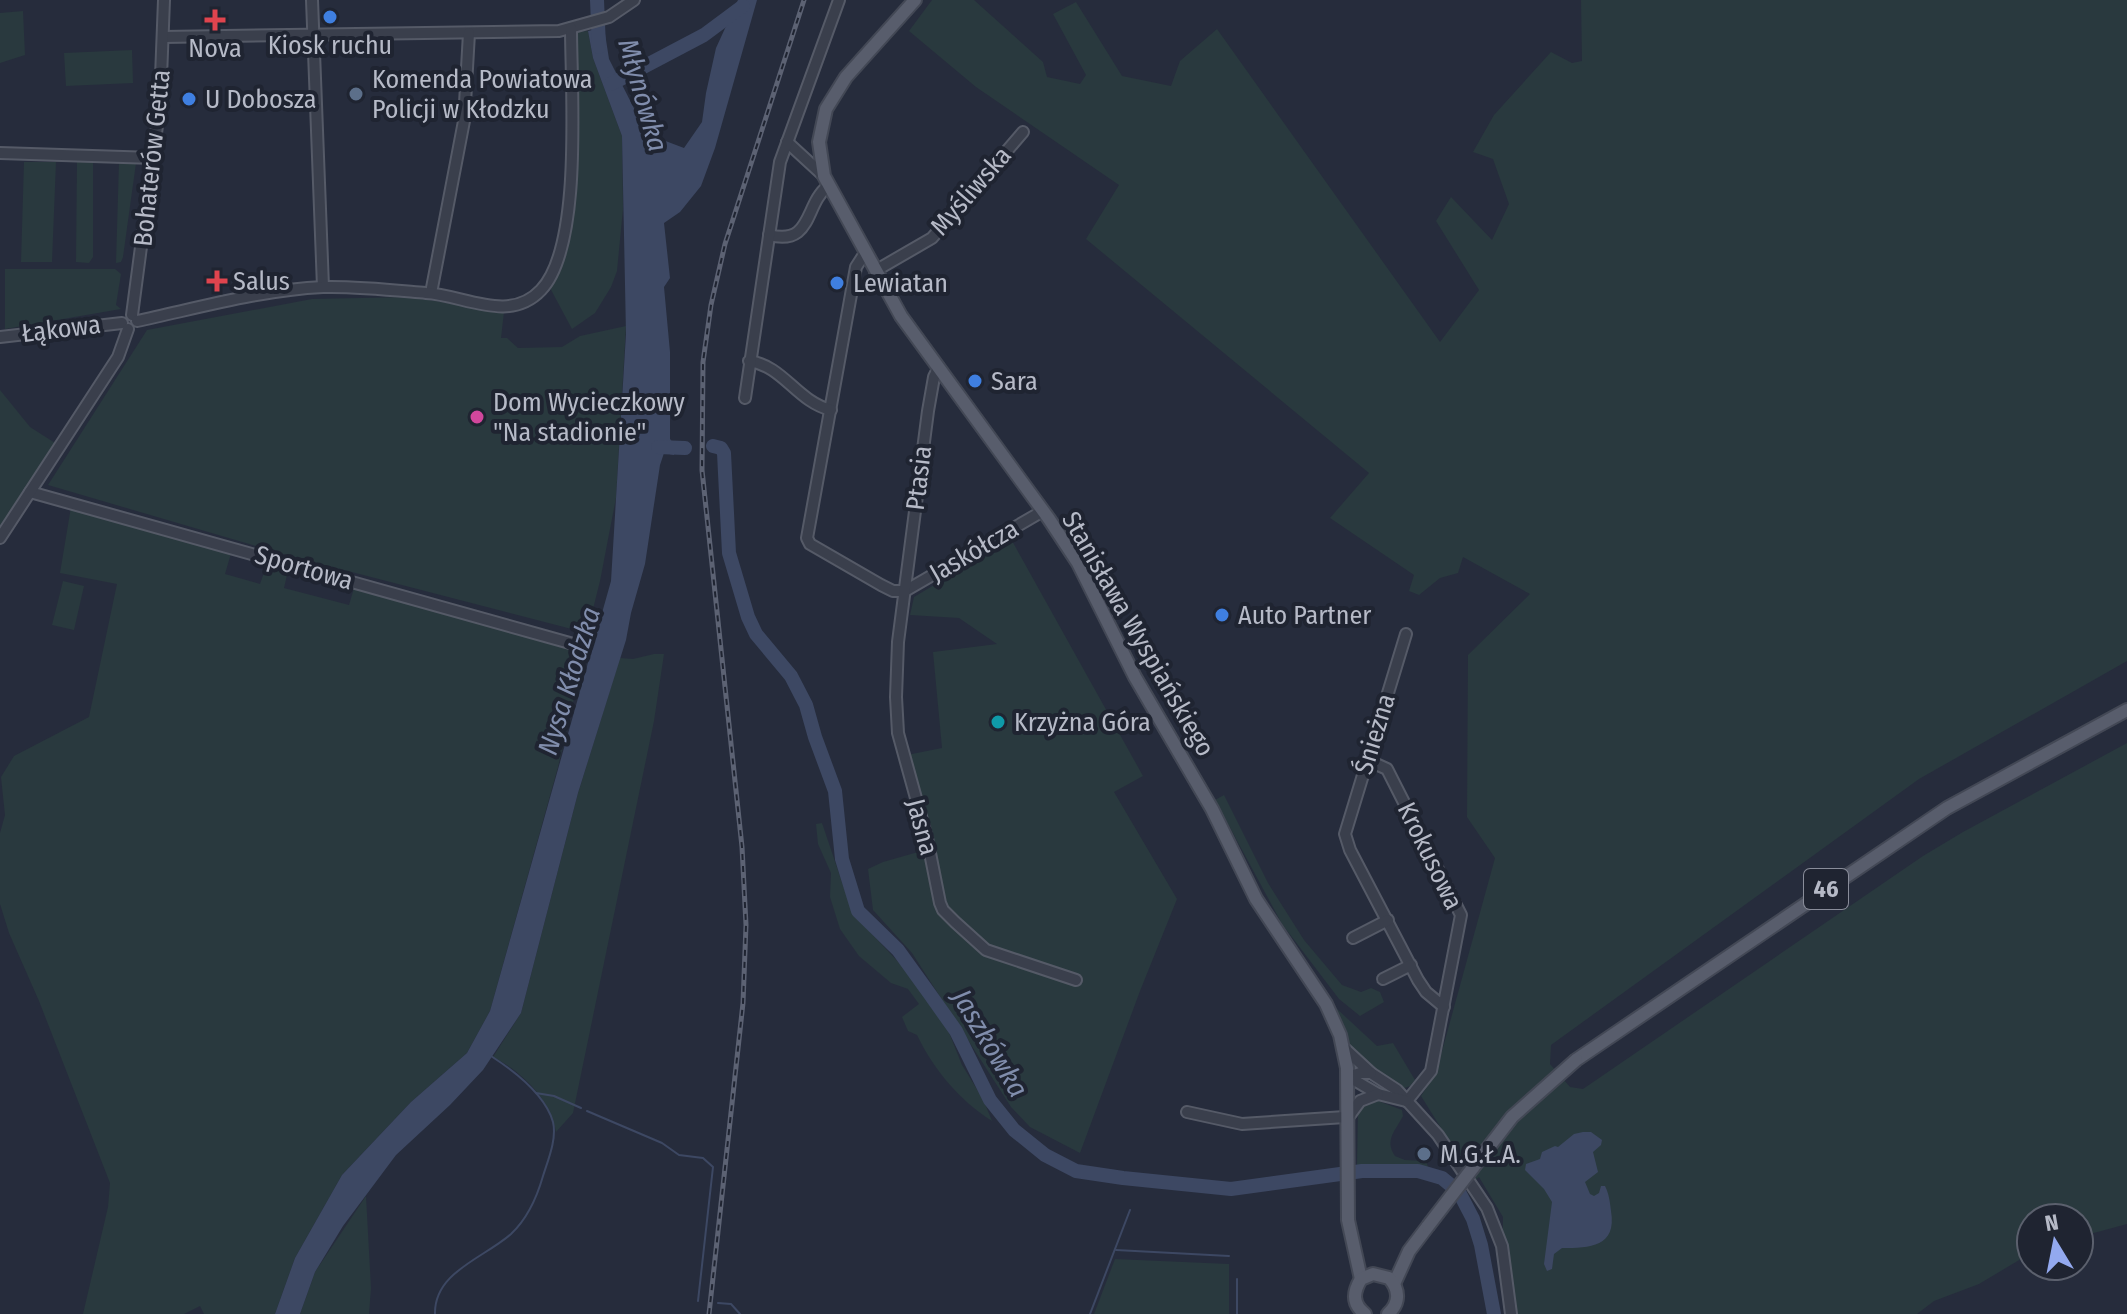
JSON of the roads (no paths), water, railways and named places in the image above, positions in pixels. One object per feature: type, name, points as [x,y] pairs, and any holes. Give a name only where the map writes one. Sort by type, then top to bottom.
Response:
[{"type":"main road","name":"Stanisława Wyspiańskiego","points":[[915,0],[846,77],[826,109],[819,142],[826,181],[901,316],[1078,563],[1135,677],[1212,809],[1256,899],[1318,990],[1336,1025],[1349,1077],[1348,1220],[1356,1251],[1372,1276],[1394,1284]]},
{"type":"main road","name":"46","points":[[1388,1314],[1397,1302],[1394,1284],[1409,1251],[1512,1117],[1576,1060],[1947,808],[2127,710]]},
{"type":"main road","name":"46","points":[[1372,1276],[1409,1251]]},
{"type":"main road","points":[[1360,1312],[1354,1294],[1372,1276]]},
{"type":"street","name":"Bohaterów Getta","points":[[134,318],[154,158],[164,0]]},
{"type":"street","points":[[312,0],[307,35],[323,287]]},
{"type":"street","points":[[163,37],[469,33],[571,28],[616,14],[634,0]]},
{"type":"street","points":[[745,398],[775,186],[787,142],[839,0]]},
{"type":"street","points":[[0,538],[118,357],[125,326],[135,328],[134,318],[323,287],[431,293],[500,307],[514,306],[540,292],[558,263],[572,166],[571,28]]},
{"type":"street","points":[[431,293],[464,121],[469,33]]},
{"type":"street","name":"Myśliwska","points":[[875,271],[932,238],[1023,132]]},
{"type":"street","points":[[769,235],[787,237],[802,228],[826,181],[787,142]]},
{"type":"street","points":[[0,153],[154,158]]},
{"type":"street","points":[[865,253],[856,267],[807,538],[810,544],[881,585],[893,591],[905,591]]},
{"type":"street","name":"Łąkowa","points":[[0,337],[125,326]]},
{"type":"street","points":[[749,361],[769,365],[807,400],[831,410]]},
{"type":"street","name":"Ptasia","points":[[905,591],[928,411],[934,377],[939,367]]},
{"type":"street","name":"Sportowa","points":[[30,492],[577,645]]},
{"type":"street","name":"Jaskółcza","points":[[905,591],[1043,511]]},
{"type":"street","name":"Jasna","points":[[905,591],[898,642],[898,733],[943,910],[986,950],[1076,980]]},
{"type":"street","name":"Śnieżna","points":[[1388,920],[1350,850],[1345,834],[1406,634]]},
{"type":"street","name":"Krokusowa","points":[[1367,760],[1387,769],[1461,911],[1431,1071],[1407,1101]]},
{"type":"street","points":[[1353,938],[1388,920],[1426,992],[1444,1007]]},
{"type":"street","points":[[1383,979],[1411,965]]},
{"type":"street","points":[[1344,1048],[1407,1101],[1444,1143],[1487,1208],[1502,1246],[1511,1314]]},
{"type":"street","points":[[1371,1073],[1349,1077],[1357,1085],[1378,1094],[1407,1101]]},
{"type":"street","points":[[1187,1112],[1242,1124],[1349,1116],[1360,1101],[1378,1094]]},
{"type":"water","points":[[738,0],[757,0],[715,148],[701,186],[680,212],[664,223],[670,278],[664,287],[670,352],[670,439],[675,445],[674,455],[664,453],[660,465],[645,564],[626,640],[578,793],[521,1013],[483,1070],[396,1155],[343,1226],[315,1272],[300,1314],[275,1314],[295,1258],[342,1175],[411,1102],[467,1053],[490,1011],[611,581],[626,334],[622,136],[593,58],[588,31],[604,27],[609,59],[647,134],[684,148],[702,122],[716,48]]},
{"type":"water","points":[[1591,1132],[1602,1140],[1593,1152],[1598,1172],[1585,1182],[1594,1196],[1601,1186],[1605,1186],[1611,1211],[1610,1232],[1606,1239],[1591,1246],[1562,1248],[1554,1254],[1552,1269],[1547,1271],[1544,1264],[1552,1202],[1525,1170],[1526,1164],[1540,1159],[1542,1152],[1558,1147],[1574,1134]]},
{"type":"waterway","name":"Młynówka","points":[[597,0],[599,47]]},
{"type":"waterway","name":"Nysa Kłodzka","points":[[611,84],[704,35],[743,6]]},
{"type":"waterway","name":"Jaszkówka","points":[[713,446],[721,448],[724,453],[729,553],[748,617],[756,634],[791,676],[806,705],[835,791],[842,859],[858,911],[898,950],[929,993],[956,1031],[990,1100],[1014,1130],[1045,1155],[1076,1171],[1123,1178],[1231,1189],[1362,1171],[1418,1171],[1442,1178],[1459,1192],[1473,1219],[1494,1314]]},
{"type":"waterway","name":"Jaszkówka","points":[[658,447],[685,448]]},
{"type":"waterway","points":[[435,1314],[437,1299],[451,1277],[500,1243],[522,1222],[538,1192],[553,1142],[553,1122],[543,1102],[519,1076],[491,1056]]},
{"type":"waterway","points":[[536,1093],[554,1096],[581,1108]]},
{"type":"waterway","points":[[587,1111],[662,1143],[679,1155],[703,1158],[713,1167],[698,1301]]},
{"type":"waterway","points":[[1090,1314],[1130,1210]]},
{"type":"waterway","points":[[1116,1250],[1229,1256]]},
{"type":"waterway","points":[[1237,1279],[1237,1314]]},
{"type":"waterway","points":[[718,1303],[731,1304],[740,1314]]},
{"type":"railway","points":[[709,1314],[743,1003],[746,925],[742,847],[702,470],[703,362],[711,305],[725,244],[804,0]]},
{"type":"place","name":"Kiosk ruchu","points":[[330,17]]},
{"type":"place","name":"Nova","points":[[215,20]]},
{"type":"place","name":"Komenda Powiatowa Policji w Kłodzku","points":[[356,94]]},
{"type":"place","name":"U Dobosza","points":[[189,99]]},
{"type":"place","name":"Salus","points":[[217,281]]},
{"type":"place","name":"Lewiatan","points":[[837,283]]},
{"type":"place","name":"Sara","points":[[975,381]]},
{"type":"place","name":"Dom Wycieczkowy \"Na stadionie\"","points":[[477,417]]},
{"type":"place","name":"Auto Partner","points":[[1222,615]]},
{"type":"place","name":"Krzyżna Góra","points":[[998,722]]},
{"type":"place","name":"M.G.Ł.A.","points":[[1424,1154]]}]
